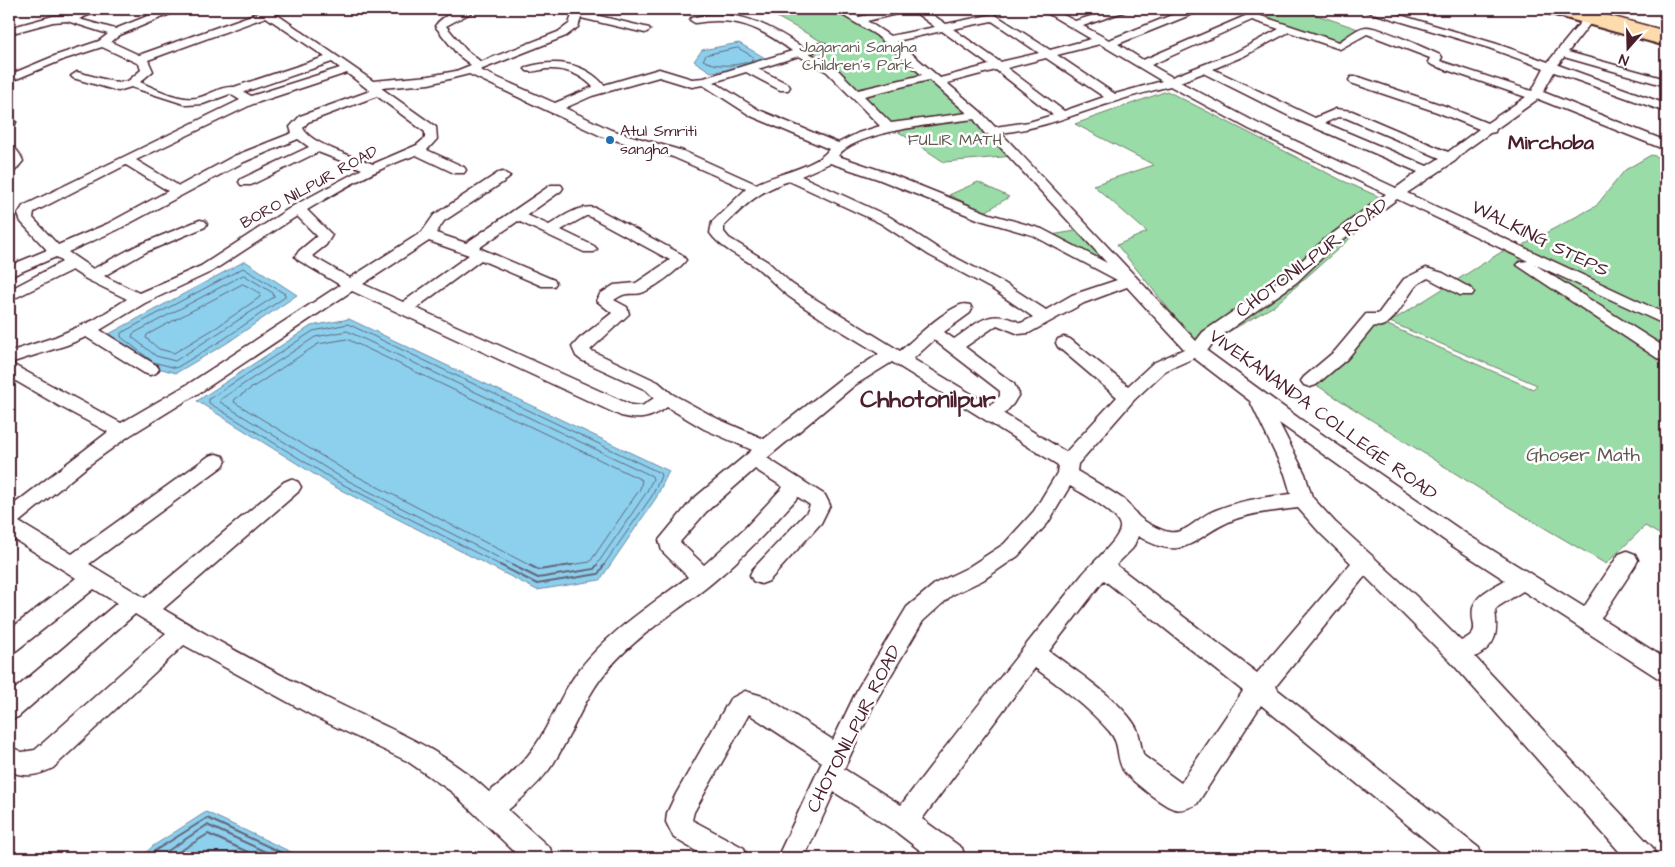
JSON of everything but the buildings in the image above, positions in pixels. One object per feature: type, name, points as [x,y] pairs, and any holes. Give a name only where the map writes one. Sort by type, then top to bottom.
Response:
[{"type":"highway","points":[[1574,12],[1666,31]]},
{"type":"highway","points":[[1574,12],[1666,36]]},
{"type":"main road","points":[[1549,9],[1574,12],[1666,42]]},
{"type":"main road","points":[[1604,9],[1666,25]]},
{"type":"street","points":[[51,9],[59,18]]},
{"type":"street","points":[[9,31],[59,18],[71,18],[98,9]]},
{"type":"street","points":[[9,79],[61,57],[103,43],[116,33],[173,9]]},
{"type":"street","points":[[473,9],[444,21],[440,26],[462,55],[475,68],[606,133],[678,154],[757,189]]},
{"type":"street","name":"VIVEKANANDA COLLEGE ROAD","points":[[837,9],[859,20],[888,40],[977,116],[1107,253],[1130,281],[1195,350],[1460,541],[1666,671]]},
{"type":"street","points":[[859,20],[905,9]]},
{"type":"street","points":[[919,9],[942,28],[999,66],[1060,115]]},
{"type":"street","name":"WALKING STEPS","points":[[1045,9],[1076,25],[1171,82],[1270,135],[1666,320]]},
{"type":"street","points":[[1076,25],[1122,9]]},
{"type":"street","points":[[856,94],[999,66],[1049,53],[1105,42],[1196,9]]},
{"type":"street","points":[[1370,9],[1493,46],[1666,83]]},
{"type":"street","points":[[140,59],[264,11]]},
{"type":"street","name":"BORO NILPUR ROAD","points":[[9,358],[88,330],[139,299],[206,269],[298,209],[373,169],[422,148],[431,139],[431,130],[334,58],[264,11]]},
{"type":"street","points":[[373,169],[318,146],[298,134],[296,127],[304,119],[375,88],[429,80],[475,68],[562,34],[572,27],[578,11],[645,30]]},
{"type":"street","name":"CHOTONILPUR ROAD","points":[[790,858],[866,696],[915,614],[944,589],[975,574],[1011,550],[1042,518],[1068,468],[1128,396],[1159,367],[1195,350],[1209,336],[1291,279],[1329,243],[1355,222],[1428,171],[1450,158],[1461,147],[1490,129],[1535,95],[1557,59],[1574,12]]},
{"type":"street","points":[[694,20],[714,16],[746,19],[760,26],[801,51],[816,63],[829,68],[888,128]]},
{"type":"street","points":[[1142,64],[1250,16],[1341,46],[1366,30],[1394,39],[1436,57],[1434,62],[1436,63],[1535,95],[1666,146]]},
{"type":"street","points":[[888,40],[994,17],[1113,98]]},
{"type":"street","points":[[71,18],[71,20],[116,33]]},
{"type":"street","points":[[990,131],[1030,126],[1113,98],[1171,82],[1240,54],[1288,28]]},
{"type":"street","points":[[103,43],[144,62],[146,71],[134,80],[134,84]]},
{"type":"street","points":[[555,108],[600,90],[659,73],[692,83],[705,81],[822,46]]},
{"type":"street","points":[[1557,59],[1601,52]]},
{"type":"street","points":[[77,76],[118,87],[134,84],[191,102],[202,101],[230,90],[235,91],[334,58]]},
{"type":"street","points":[[1557,59],[1666,108]]},
{"type":"street","points":[[1557,59],[1666,121]]},
{"type":"street","points":[[1626,59],[1666,71]]},
{"type":"street","points":[[531,69],[548,65],[569,68],[588,77],[599,86],[600,90]]},
{"type":"street","points":[[747,68],[784,87]]},
{"type":"street","points":[[139,299],[92,276],[53,248],[26,219],[25,214],[28,209],[249,101],[348,69]]},
{"type":"street","points":[[1204,69],[1315,123],[1428,171]]},
{"type":"street","points":[[1355,80],[1490,129]]},
{"type":"street","points":[[705,81],[735,102],[755,113],[829,143],[833,153],[883,176],[985,217],[1037,232],[1130,281]]},
{"type":"street","points":[[235,91],[249,101]]},
{"type":"street","points":[[1315,123],[1336,113],[1348,114],[1450,158]]},
{"type":"street","points":[[904,822],[1102,566],[1126,542],[1131,527],[1130,521],[1128,516],[1117,506],[1068,468],[991,415],[801,298],[786,287],[763,265],[724,241],[717,233],[717,225],[757,189],[790,176],[863,136],[888,128],[977,116]]},
{"type":"street","points":[[9,272],[112,227],[178,190],[240,159],[298,134]]},
{"type":"street","points":[[246,182],[318,146]]},
{"type":"street","points":[[9,150],[14,155],[16,161],[9,169]]},
{"type":"street","points":[[416,150],[459,170]]},
{"type":"street","points":[[126,160],[178,190]]},
{"type":"street","points":[[9,519],[82,460],[122,431],[196,387],[427,234],[444,214],[503,176]]},
{"type":"street","points":[[790,176],[885,220],[934,252],[998,286],[1045,317]]},
{"type":"street","points":[[404,309],[516,215],[556,188]]},
{"type":"street","points":[[298,209],[325,235],[321,242],[304,254],[303,257],[350,284],[627,411],[640,414],[649,411],[666,398]]},
{"type":"street","points":[[549,231],[582,212],[590,211],[676,257],[678,260],[676,264],[639,288],[620,288],[606,298],[605,301],[621,311],[622,314],[581,347],[582,352],[652,386],[666,398],[760,454],[796,486],[818,500],[819,510],[761,575]]},
{"type":"street","points":[[516,215],[589,249]]},
{"type":"street","points":[[92,276],[141,249],[200,224]]},
{"type":"street","points":[[427,234],[548,283]]},
{"type":"street","points":[[1494,239],[1503,251],[1666,356]]},
{"type":"street","points":[[9,296],[72,263]]},
{"type":"street","points":[[1310,381],[1341,355],[1397,302],[1410,282],[1426,273],[1437,276],[1466,292]]},
{"type":"street","points":[[954,347],[992,320],[1000,320],[1014,328],[1023,329],[1083,297],[1130,281]]},
{"type":"street","points":[[703,578],[674,552],[669,545],[669,540],[699,506],[848,381],[896,357],[964,309]]},
{"type":"street","points":[[88,330],[150,369]]},
{"type":"street","points":[[934,332],[1008,388],[1010,394],[1007,400],[991,415]]},
{"type":"street","points":[[1064,343],[1128,396]]},
{"type":"street","points":[[9,369],[65,402],[122,431]]},
{"type":"street","points":[[1254,394],[1263,407],[1273,433],[1295,474],[1303,500],[1328,528],[1408,603],[1458,654],[1643,858]]},
{"type":"street","points":[[72,565],[216,461]]},
{"type":"street","points":[[490,808],[520,784],[539,762],[558,734],[573,701],[591,672],[614,646],[641,623],[703,578],[740,545],[796,486]]},
{"type":"street","points":[[9,709],[292,487]]},
{"type":"street","points":[[1130,521],[1157,536],[1173,541],[1182,539],[1218,518],[1240,510],[1303,500]]},
{"type":"street","points":[[9,526],[183,632],[324,709],[416,753],[461,783],[490,808],[540,858]]},
{"type":"street","points":[[1588,621],[1627,560]]},
{"type":"street","points":[[1034,653],[1078,686],[1128,738],[1130,758],[1135,765],[1176,796],[1188,795],[1264,694],[1263,686],[1265,681],[1364,562]]},
{"type":"street","points":[[1102,566],[1469,858]]},
{"type":"street","points":[[9,644],[92,577]]},
{"type":"street","points":[[1458,654],[1480,642],[1484,636],[1486,627],[1484,608],[1491,599],[1522,581]]},
{"type":"street","points":[[9,758],[20,765],[33,765],[44,759],[183,632]]},
{"type":"street","points":[[734,858],[684,829],[679,822],[680,813],[685,803],[739,707],[744,702],[757,705],[952,858]]},
{"type":"green space","points":[[762,9],[833,9],[857,20],[933,78],[1014,156],[944,162],[891,127],[805,52],[830,46]]},
{"type":"green space","points":[[1274,9],[1300,9],[1361,30],[1338,44],[1257,16]]},
{"type":"green space","points":[[1167,91],[1341,180],[1391,202],[1274,306],[1200,348],[1117,245],[1147,232],[1093,185],[1154,165],[1075,124]]},
{"type":"green space","points":[[1651,155],[1666,159],[1666,321],[1516,249],[1596,206],[1625,170]]},
{"type":"green space","points":[[978,182],[1009,197],[985,212],[949,195]]},
{"type":"green space","points":[[1082,230],[1118,272],[1051,235]]},
{"type":"green space","name":"Ghoser Math","points":[[1503,251],[1666,323],[1666,538],[1645,526],[1606,564],[1502,503],[1310,381],[1372,318],[1533,389],[1537,385],[1390,322]]},
{"type":"water","points":[[739,43],[767,59],[748,68],[711,72],[694,61],[702,50]]},
{"type":"water","points":[[245,261],[297,295],[227,343],[176,373],[151,366],[109,334]]},
{"type":"water","points":[[349,319],[669,471],[656,498],[600,580],[537,590],[333,486],[197,401],[311,326]]},
{"type":"water","points":[[206,812],[301,858],[140,858],[153,846]]},
{"type":"place","name":"Atul Smriti sangha","points":[[610,140]]},
{"type":"district","name":"Mirchoba","points":[[1551,143]]},
{"type":"district","name":"Chhotonilpur","points":[[928,400]]},
{"type":"park label","name":"Jagarani Sangha Children's Park","points":[[858,56]]},
{"type":"park label","name":"FULIR MATH","points":[[955,140]]}]
